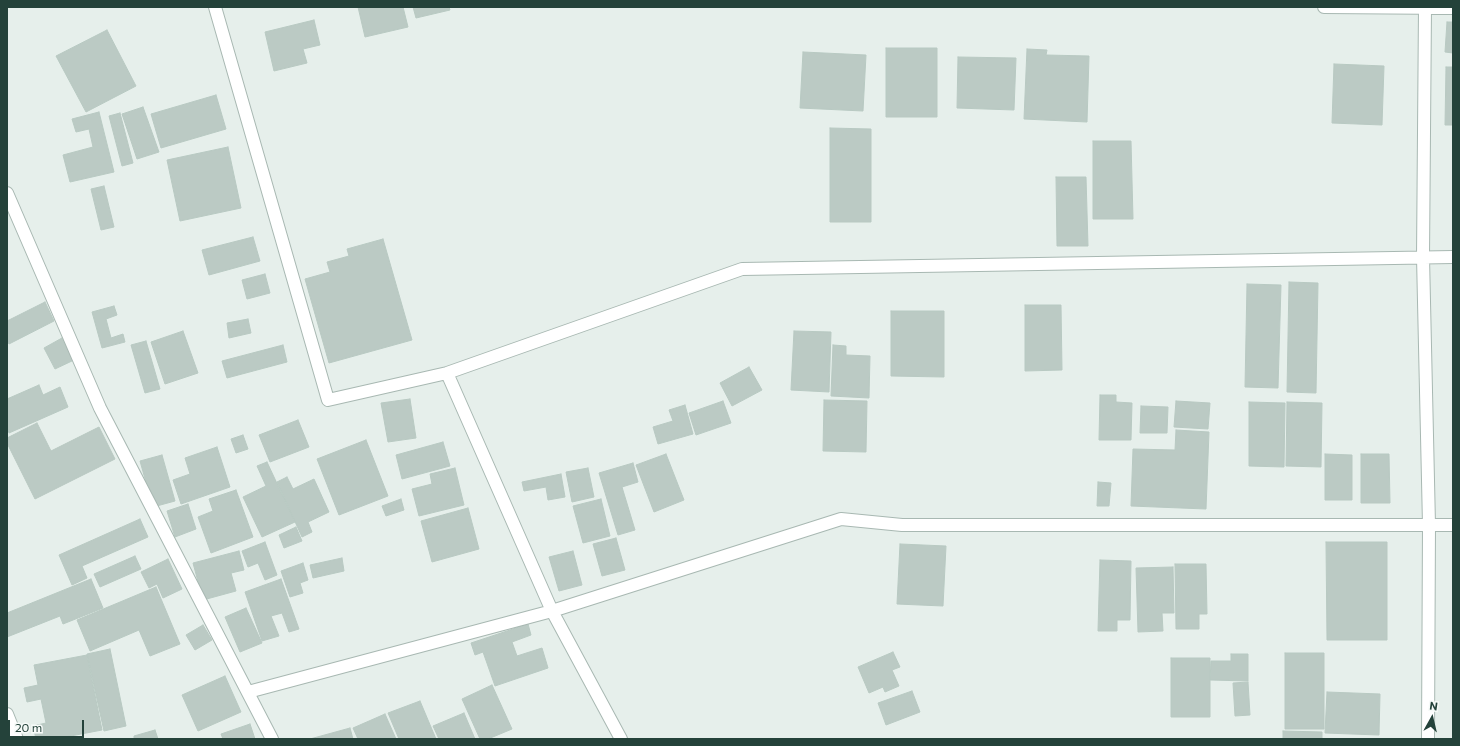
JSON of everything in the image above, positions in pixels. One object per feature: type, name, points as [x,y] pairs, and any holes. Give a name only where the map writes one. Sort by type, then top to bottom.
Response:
[{"type":"street","points":[[215,7],[328,400],[446,373],[742,269],[1453,257]]},
{"type":"street","points":[[1324,7],[1453,8]]},
{"type":"street","points":[[1424,7],[1424,257],[1429,525],[1428,739]]},
{"type":"street","points":[[7,192],[100,408],[272,739]]},
{"type":"street","points":[[446,373],[552,611],[621,739]]},
{"type":"street","points":[[248,692],[552,611],[841,519],[902,525],[1453,526]]},
{"type":"street","points":[[7,714],[17,739]]},
{"type":"building","points":[[358,7],[403,7],[408,27],[365,37]]},
{"type":"building","points":[[413,7],[449,7],[450,10],[416,18]]},
{"type":"building","points":[[314,20],[320,45],[303,49],[307,63],[274,71],[265,32]]},
{"type":"building","points":[[1447,22],[1453,22],[1453,53],[1445,52]]},
{"type":"building","points":[[107,30],[136,86],[86,112],[56,56]]},
{"type":"building","points":[[886,48],[937,48],[937,117],[886,117]]},
{"type":"building","points":[[1027,49],[1047,50],[1046,55],[1089,56],[1087,122],[1024,119]]},
{"type":"building","points":[[803,52],[866,55],[863,111],[800,108]]},
{"type":"building","points":[[958,57],[1016,58],[1014,110],[957,108]]},
{"type":"building","points":[[1334,64],[1384,66],[1382,125],[1332,123]]},
{"type":"building","points":[[1446,67],[1453,67],[1453,125],[1445,125]]},
{"type":"building","points":[[216,95],[226,129],[161,148],[151,114]]},
{"type":"building","points":[[143,107],[159,152],[137,159],[122,114]]},
{"type":"building","points":[[99,112],[114,172],[70,182],[63,155],[93,147],[89,129],[76,132],[72,119]]},
{"type":"building","points":[[120,113],[133,163],[122,166],[109,116]]},
{"type":"building","points":[[830,128],[871,129],[871,222],[830,222]]},
{"type":"building","points":[[1093,141],[1131,141],[1133,219],[1093,219]]},
{"type":"building","points":[[228,147],[241,208],[180,221],[167,160]]},
{"type":"building","points":[[1056,177],[1086,177],[1088,246],[1057,246]]},
{"type":"building","points":[[104,186],[114,227],[101,230],[91,189]]},
{"type":"building","points":[[253,237],[260,261],[209,275],[202,250]]},
{"type":"building","points":[[383,239],[412,340],[329,363],[305,279],[330,272],[327,262],[349,256],[347,249]]},
{"type":"building","points":[[265,274],[270,293],[247,299],[242,280]]},
{"type":"building","points":[[1289,282],[1318,283],[1316,393],[1287,392]]},
{"type":"building","points":[[1247,284],[1281,285],[1278,388],[1245,387]]},
{"type":"building","points":[[45,302],[54,321],[9,344],[7,340],[7,321]]},
{"type":"building","points":[[1025,305],[1061,305],[1062,370],[1025,371]]},
{"type":"building","points":[[114,306],[117,315],[106,319],[111,338],[123,334],[125,342],[102,348],[92,312]]},
{"type":"building","points":[[891,311],[944,311],[944,377],[891,376]]},
{"type":"building","points":[[248,319],[251,333],[229,338],[227,323]]},
{"type":"building","points":[[183,331],[198,373],[165,384],[151,342]]},
{"type":"building","points":[[794,331],[831,332],[829,392],[791,390]]},
{"type":"building","points":[[62,338],[74,360],[55,369],[44,348]]},
{"type":"building","points":[[146,341],[160,389],[145,393],[131,345]]},
{"type":"building","points":[[283,345],[287,362],[227,378],[222,361]]},
{"type":"building","points":[[833,345],[846,346],[846,355],[870,356],[869,398],[831,396]]},
{"type":"building","points":[[749,367],[762,390],[732,406],[720,383]]},
{"type":"building","points":[[39,385],[43,395],[60,387],[68,407],[9,433],[7,427],[7,399]]},
{"type":"building","points":[[1100,395],[1116,395],[1116,402],[1132,403],[1131,440],[1099,440]]},
{"type":"building","points":[[410,399],[416,438],[388,442],[381,403]]},
{"type":"building","points":[[824,400],[867,401],[866,452],[823,451]]},
{"type":"building","points":[[723,401],[731,423],[696,435],[689,413]]},
{"type":"building","points":[[1176,401],[1210,403],[1208,429],[1174,427]]},
{"type":"building","points":[[1249,402],[1285,403],[1284,467],[1249,466]]},
{"type":"building","points":[[1287,402],[1322,403],[1321,467],[1286,466]]},
{"type":"building","points":[[685,405],[693,434],[658,444],[653,427],[673,421],[669,410]]},
{"type":"building","points":[[1141,406],[1168,407],[1167,433],[1140,433]]},
{"type":"building","points":[[298,420],[309,447],[270,462],[259,435]]},
{"type":"building","points":[[37,423],[51,451],[99,427],[115,459],[35,499],[7,443],[7,438]]},
{"type":"building","points":[[1176,430],[1209,432],[1206,509],[1131,506],[1133,449],[1175,450]]},
{"type":"building","points":[[243,435],[248,449],[236,453],[231,439]]},
{"type":"building","points":[[366,440],[388,496],[339,515],[317,459]]},
{"type":"building","points":[[443,442],[450,466],[402,479],[396,455]]},
{"type":"building","points":[[217,447],[230,487],[181,504],[173,480],[190,474],[185,458]]},
{"type":"building","points":[[666,454],[684,500],[654,512],[636,465]]},
{"type":"building","points":[[1325,454],[1352,455],[1352,500],[1325,500]]},
{"type":"building","points":[[1361,454],[1389,454],[1390,503],[1361,503]]},
{"type":"building","points":[[162,455],[175,501],[153,507],[140,461]]},
{"type":"building","points":[[267,462],[295,522],[262,537],[243,497],[266,486],[257,466]]},
{"type":"building","points":[[633,463],[638,482],[622,487],[635,530],[618,535],[599,473]]},
{"type":"building","points":[[455,468],[464,505],[419,516],[412,489],[432,484],[430,474]]},
{"type":"building","points":[[588,468],[594,497],[572,502],[566,472]]},
{"type":"building","points":[[561,474],[565,497],[548,500],[546,487],[524,491],[522,482]]},
{"type":"building","points":[[287,477],[293,489],[314,479],[329,512],[308,522],[312,532],[302,537],[277,482]]},
{"type":"building","points":[[1098,482],[1111,483],[1109,506],[1097,506]]},
{"type":"building","points":[[236,490],[253,537],[211,553],[198,517],[213,511],[209,499]]},
{"type":"building","points":[[401,499],[404,510],[386,516],[382,506]]},
{"type":"building","points":[[601,499],[610,536],[583,543],[573,506]]},
{"type":"building","points":[[188,504],[196,529],[175,537],[167,511]]},
{"type":"building","points":[[468,508],[479,549],[432,562],[421,521]]},
{"type":"building","points":[[140,519],[148,537],[82,566],[87,578],[72,585],[59,555]]},
{"type":"building","points":[[296,527],[302,541],[284,548],[279,535]]},
{"type":"building","points":[[616,538],[625,570],[602,576],[593,544]]},
{"type":"building","points":[[265,542],[277,575],[265,580],[258,563],[248,567],[242,551]]},
{"type":"building","points":[[1326,542],[1387,542],[1387,640],[1327,640]]},
{"type":"building","points":[[900,544],[946,546],[943,606],[897,604]]},
{"type":"building","points":[[239,551],[244,570],[231,573],[236,591],[203,600],[193,563]]},
{"type":"building","points":[[573,551],[582,585],[559,591],[549,557]]},
{"type":"building","points":[[135,556],[141,569],[100,587],[94,574]]},
{"type":"building","points":[[342,558],[344,571],[313,578],[310,565]]},
{"type":"building","points":[[168,559],[182,589],[163,598],[157,584],[149,588],[141,572]]},
{"type":"building","points":[[1100,560],[1131,561],[1130,620],[1117,620],[1117,631],[1098,631]]},
{"type":"building","points":[[303,563],[308,580],[300,583],[303,593],[290,597],[281,571]]},
{"type":"building","points":[[1175,564],[1206,564],[1207,614],[1199,614],[1199,629],[1176,629]]},
{"type":"building","points":[[1173,567],[1174,613],[1162,613],[1163,631],[1138,632],[1136,568]]},
{"type":"building","points":[[91,579],[103,608],[63,624],[60,616],[7,637],[7,613]]},
{"type":"building","points":[[281,579],[299,629],[289,632],[282,613],[271,616],[279,636],[262,641],[245,592]]},
{"type":"building","points":[[156,587],[180,644],[150,656],[139,630],[90,651],[77,620]]},
{"type":"building","points":[[246,608],[262,643],[240,652],[225,617]]},
{"type":"building","points":[[528,624],[531,635],[512,642],[517,656],[542,648],[548,668],[495,686],[483,652],[475,655],[471,643]]},
{"type":"building","points":[[203,625],[212,640],[195,650],[186,635]]},
{"type":"building","points":[[110,649],[126,726],[104,731],[87,654]]},
{"type":"building","points":[[893,652],[900,667],[892,670],[899,686],[885,692],[883,687],[869,693],[858,667]]},
{"type":"building","points":[[1285,653],[1324,653],[1324,729],[1285,729]]},
{"type":"building","points":[[1231,654],[1248,654],[1248,681],[1210,680],[1211,661],[1231,661]]},
{"type":"building","points":[[87,655],[102,730],[55,739],[36,739],[33,726],[46,723],[41,699],[27,702],[24,688],[38,685],[34,665]]},
{"type":"building","points":[[1171,658],[1210,658],[1210,717],[1171,717]]},
{"type":"building","points":[[225,676],[241,712],[198,731],[182,695]]},
{"type":"building","points":[[1248,682],[1250,715],[1235,716],[1233,683]]},
{"type":"building","points":[[492,685],[512,729],[488,739],[480,739],[462,699]]},
{"type":"building","points":[[912,691],[920,712],[886,725],[878,703]]},
{"type":"building","points":[[1327,692],[1380,694],[1379,735],[1325,733]]},
{"type":"building","points":[[420,701],[436,739],[399,739],[388,713]]},
{"type":"building","points":[[464,713],[475,739],[439,739],[433,726]]},
{"type":"building","points":[[385,714],[396,739],[358,739],[353,728]]},
{"type":"building","points":[[250,724],[255,739],[223,739],[221,734]]},
{"type":"building","points":[[350,728],[353,739],[310,739]]},
{"type":"building","points":[[155,730],[158,739],[134,739],[134,736]]},
{"type":"building","points":[[1283,731],[1322,732],[1322,739],[1283,739]]}]
